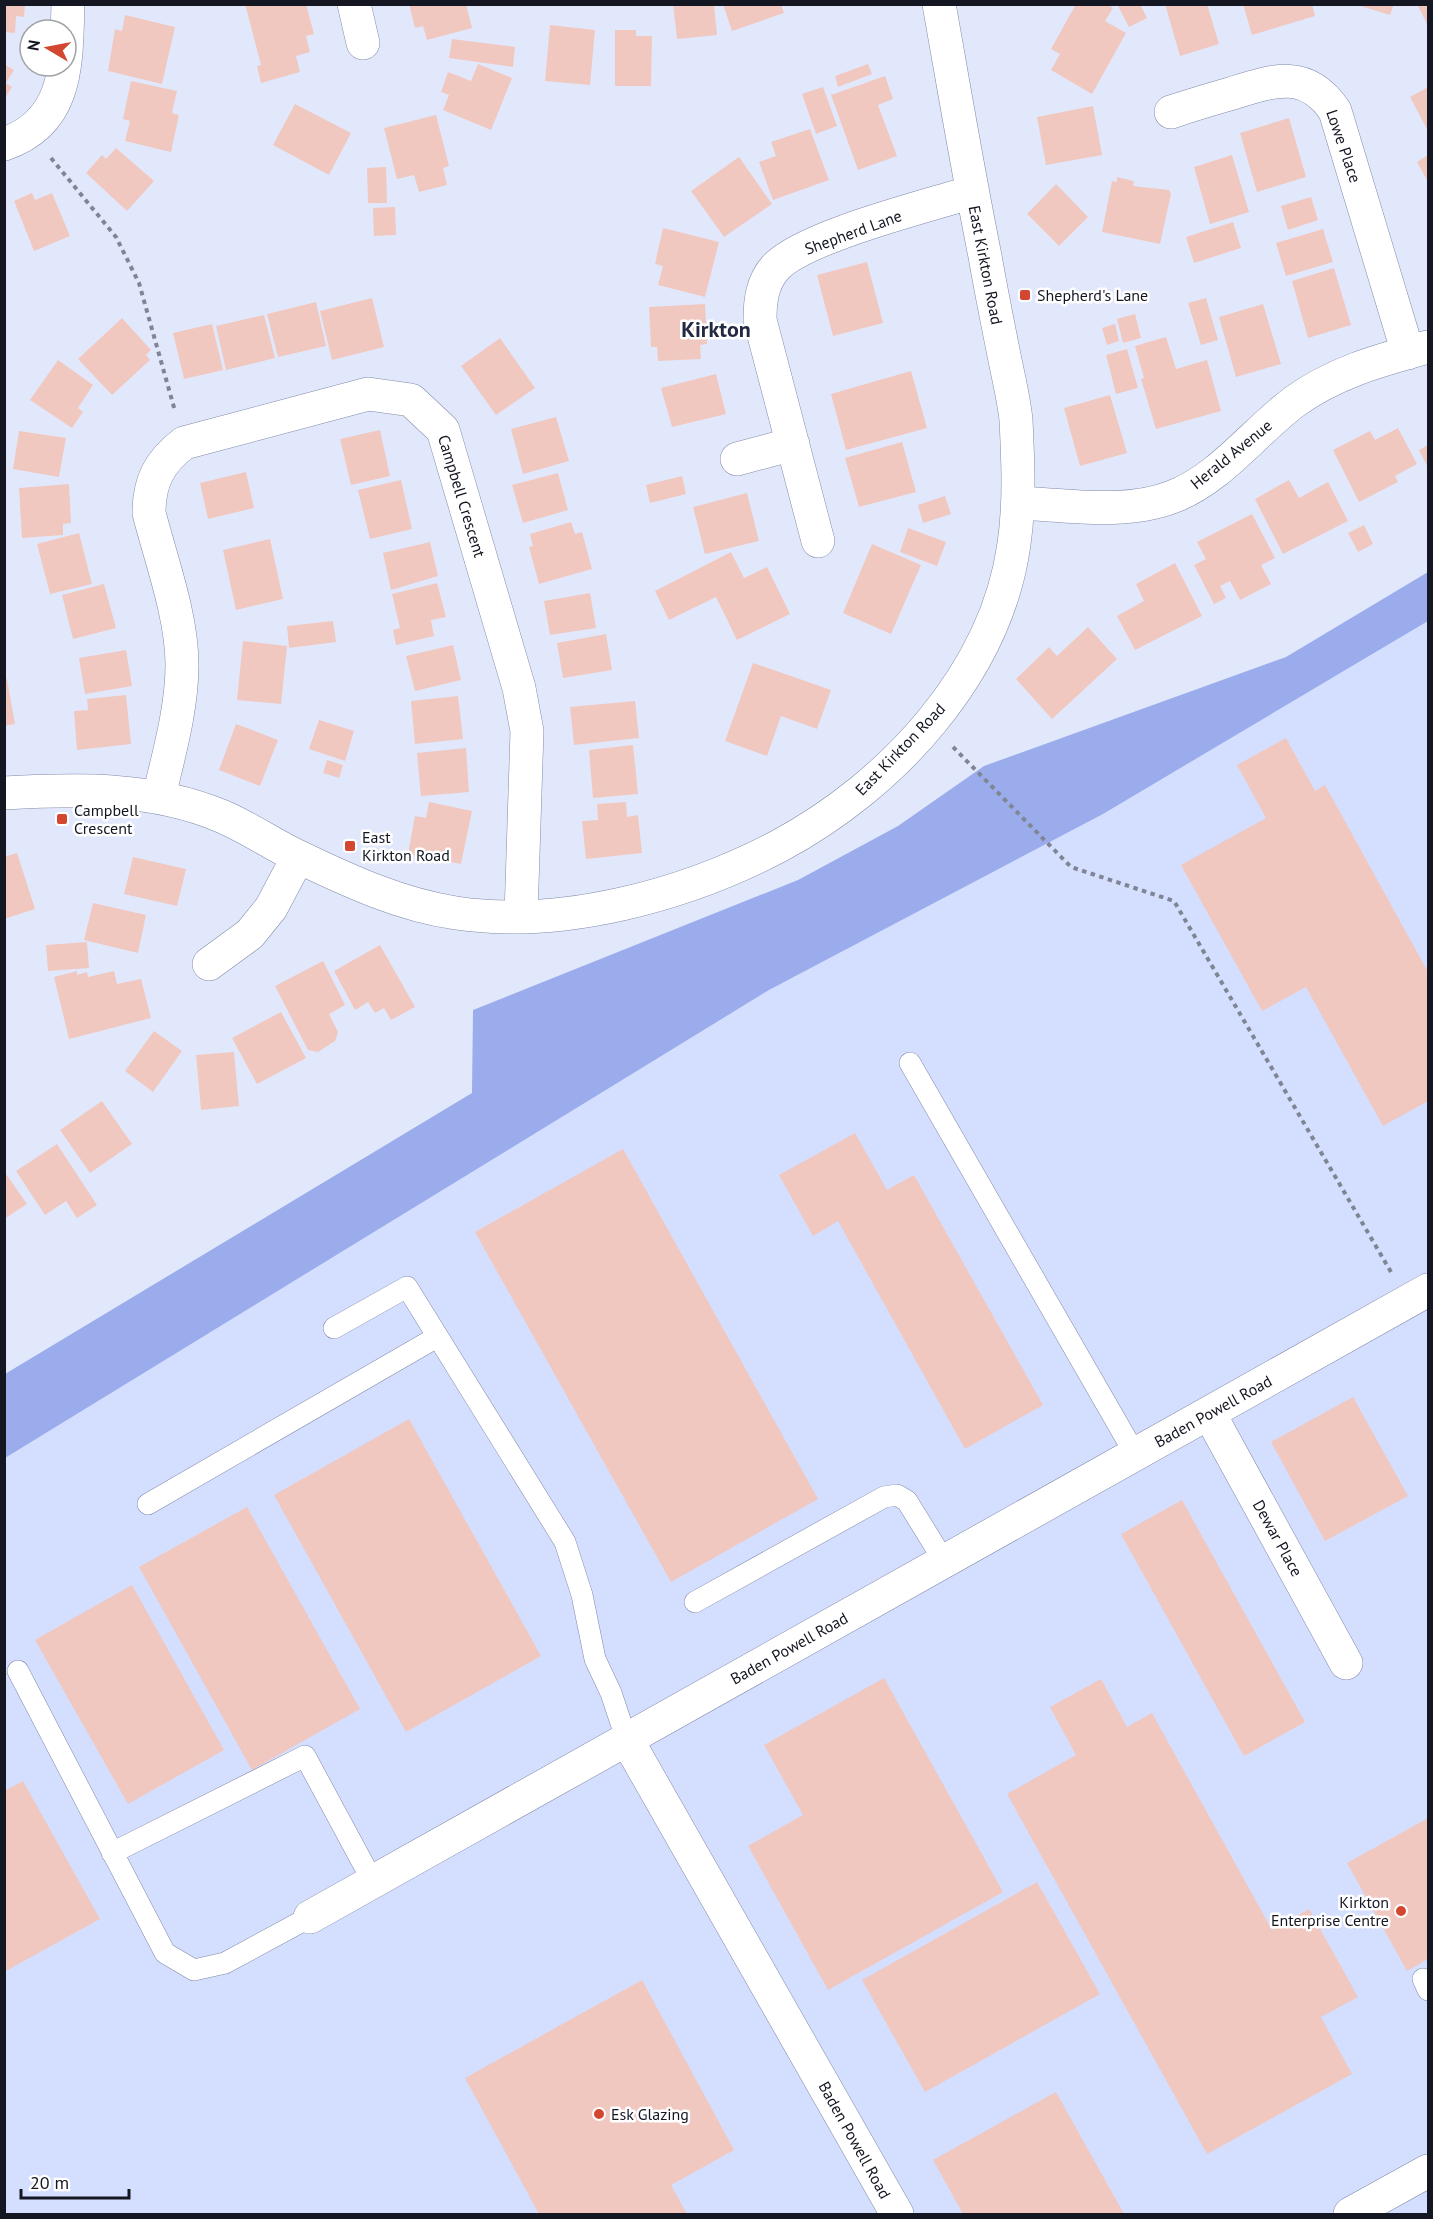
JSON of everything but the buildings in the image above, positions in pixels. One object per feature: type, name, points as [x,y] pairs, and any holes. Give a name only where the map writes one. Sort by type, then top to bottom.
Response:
[{"type":"street","points":[[17,138],[46,117],[59,93],[66,70],[68,4]]},
{"type":"street","points":[[354,4],[363,43]]},
{"type":"street","name":"East Kirkton Road","points":[[4,793],[62,790],[159,796],[222,816],[298,857],[404,902],[455,913],[521,916],[582,910],[636,901],[702,881],[748,862],[817,826],[870,785],[929,723],[964,676],[996,613],[1014,548],[1018,503],[1016,416],[972,192],[939,4]]},
{"type":"street","name":"Lowe Place","points":[[1171,112],[1273,80],[1291,80],[1309,86],[1325,96],[1335,111],[1418,350]]},
{"type":"street","name":"Shepherd Lane","points":[[818,541],[760,320],[762,291],[776,267],[812,244],[972,192]]},
{"type":"street","name":"Herald Avenue","points":[[1018,503],[1111,506],[1148,504],[1173,497],[1196,485],[1294,402],[1328,381],[1360,367],[1418,350]]},
{"type":"street","name":"Campbell Crescent","points":[[159,796],[177,707],[182,665],[178,629],[149,513],[149,494],[155,473],[168,455],[184,443],[368,394],[411,400],[443,430],[519,688],[527,731],[521,916]]},
{"type":"street","points":[[737,459],[793,444]]},
{"type":"street","points":[[209,964],[250,934],[271,908],[298,857]]},
{"type":"street","name":"Baden Powell Road","points":[[897,2214],[626,1738],[1419,1296]]},
{"type":"street","name":"Dewar Place","points":[[1209,1413],[1346,1663]]},
{"type":"street","points":[[310,1917],[626,1738]]},
{"type":"street","points":[[1350,2214],[1428,2171]]},
{"type":"lane","points":[[910,1063],[1135,1454]]},
{"type":"lane","points":[[334,1329],[407,1287],[565,1542],[582,1595],[595,1659],[611,1693],[626,1738]]},
{"type":"lane","points":[[148,1504],[437,1337]]},
{"type":"lane","points":[[696,1602],[884,1497],[897,1495],[907,1501],[944,1561]]},
{"type":"lane","points":[[18,1671],[165,1953],[194,1970],[225,1963],[310,1917]]},
{"type":"lane","points":[[112,1853],[305,1756],[373,1882]]},
{"type":"path","points":[[17,138],[116,237],[139,283],[184,443]]},
{"type":"path","points":[[929,723],[1071,867],[1174,901],[1419,1296]]},
{"type":"shaded area","points":[[1428,572],[1428,621],[1103,814],[769,990],[5,1458],[5,1374],[472,1093],[473,1010],[798,880],[898,826],[984,766],[1286,657]]},
{"type":"shaded area","points":[[1428,621],[1428,2214],[5,2214],[5,1458],[769,990],[1103,814]]},
{"type":"place","name":"Shepherd's Lane","points":[[1025,295]]},
{"type":"place","name":"Campbell Crescent","points":[[62,819]]},
{"type":"place","name":"East Kirkton Road","points":[[350,846]]},
{"type":"place","name":"Kirkton Enterprise Centre","points":[[1401,1911]]},
{"type":"place","name":"Esk Glazing","points":[[599,2114]]},
{"type":"district","name":"Kirkton","points":[[716,329]]}]
